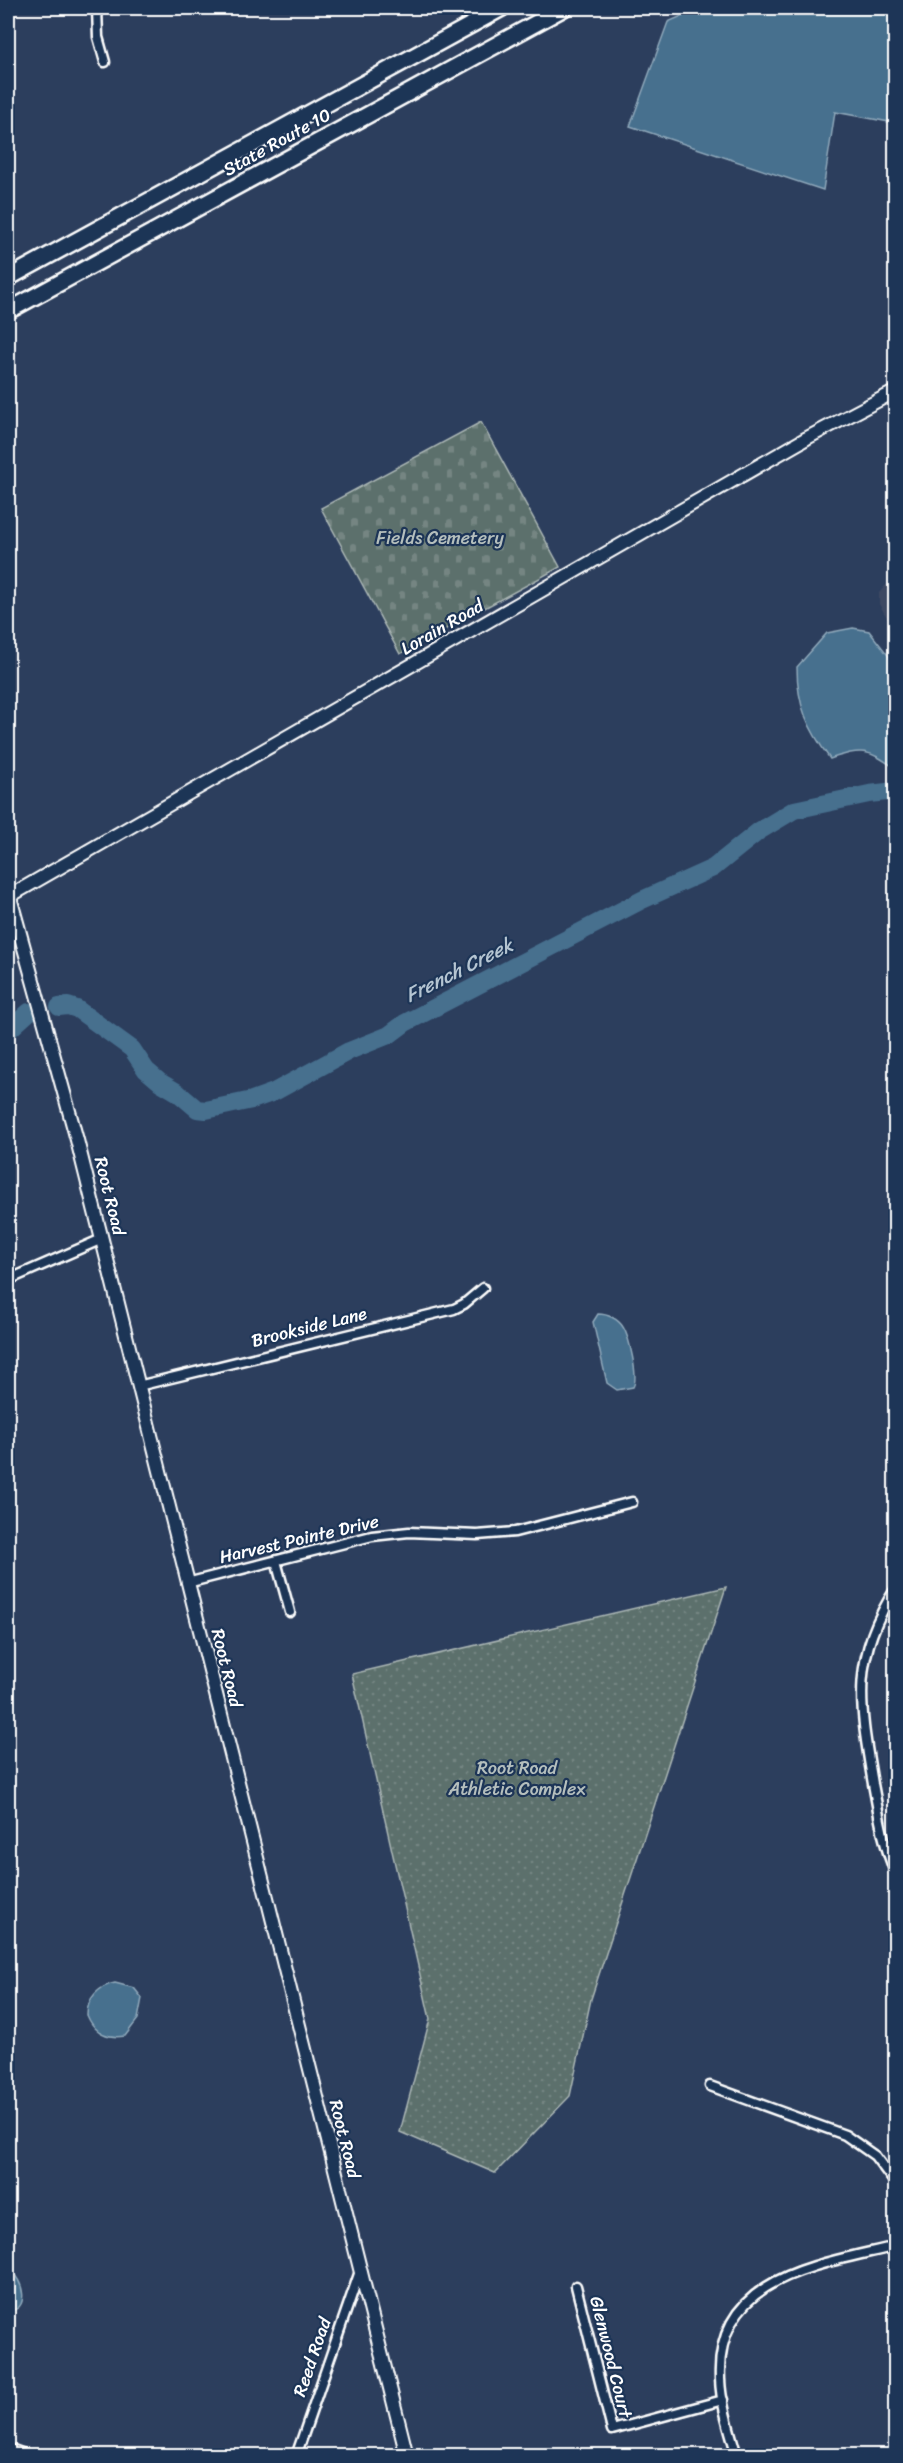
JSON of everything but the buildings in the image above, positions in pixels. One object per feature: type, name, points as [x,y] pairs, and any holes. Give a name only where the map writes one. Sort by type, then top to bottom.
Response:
[{"type":"highway","name":"State Route 10","points":[[8,278],[502,8]]},
{"type":"highway","name":"State Route 10","points":[[8,311],[564,8]]},
{"type":"street","points":[[97,8],[98,37],[105,62]]},
{"type":"street","name":"Lorain Road","points":[[8,894],[807,438],[896,391]]},
{"type":"street","name":"Root Road","points":[[8,894],[102,1239],[407,2456]]},
{"type":"street","points":[[8,1280],[102,1239]]},
{"type":"street","name":"Brookside Lane","points":[[138,1386],[454,1309],[464,1304],[483,1288]]},
{"type":"street","name":"Harvest Pointe Drive","points":[[187,1583],[383,1534],[421,1532],[477,1535],[515,1532],[632,1502]]},
{"type":"street","points":[[276,1561],[290,1612]]},
{"type":"street","points":[[896,1588],[878,1618],[868,1644],[863,1668],[861,1698],[863,1725],[880,1825],[886,1852],[896,1874]]},
{"type":"street","points":[[710,2086],[845,2135],[875,2156],[896,2184]]},
{"type":"street","points":[[737,2456],[723,2400],[720,2377],[723,2346],[737,2316],[753,2296],[770,2283],[792,2273],[896,2246]]},
{"type":"street","name":"Reed Road","points":[[296,2456],[360,2270]]},
{"type":"street","name":"Glenwood Court","points":[[576,2286],[612,2430],[723,2400]]},
{"type":"street","points":[[8,2448],[30,2456]]},
{"type":"shaded area","points":[[700,8],[895,8],[895,123],[835,112],[823,190],[630,126],[668,22]]},
{"type":"shaded area","points":[[895,580],[895,631],[879,604],[879,593]]},
{"type":"shaded area","points":[[853,628],[869,631],[895,664],[895,768],[878,757],[864,752],[850,753],[830,759],[805,716],[799,693],[797,667],[827,633]]},
{"type":"shaded area","points":[[598,1314],[616,1319],[625,1332],[634,1366],[633,1387],[617,1390],[607,1383],[593,1322]]},
{"type":"shaded area","points":[[115,1983],[134,1988],[142,1998],[138,2019],[125,2036],[118,2037],[97,2030],[87,2015],[89,2003],[95,1994]]},
{"type":"shaded area","points":[[8,2270],[18,2280],[23,2294],[20,2306],[8,2310]]},
{"type":"green space","name":"Fields Cemetery","points":[[481,422],[560,567],[400,654],[321,508]]},
{"type":"green space","name":"Root Road Athletic Complex","points":[[726,1587],[591,1999],[570,2096],[495,2173],[400,2132],[430,2019],[352,1674]]},
{"type":"waterway","name":"French Creek","points":[[59,1007],[68,1006],[77,1009],[132,1049],[146,1070],[197,1109],[206,1110],[252,1100],[274,1092],[349,1051],[389,1035],[405,1023],[642,900],[713,868],[759,831],[794,810],[869,794],[896,791]]},
{"type":"waterway","name":"French Creek","points":[[8,1031],[29,1012]]}]
